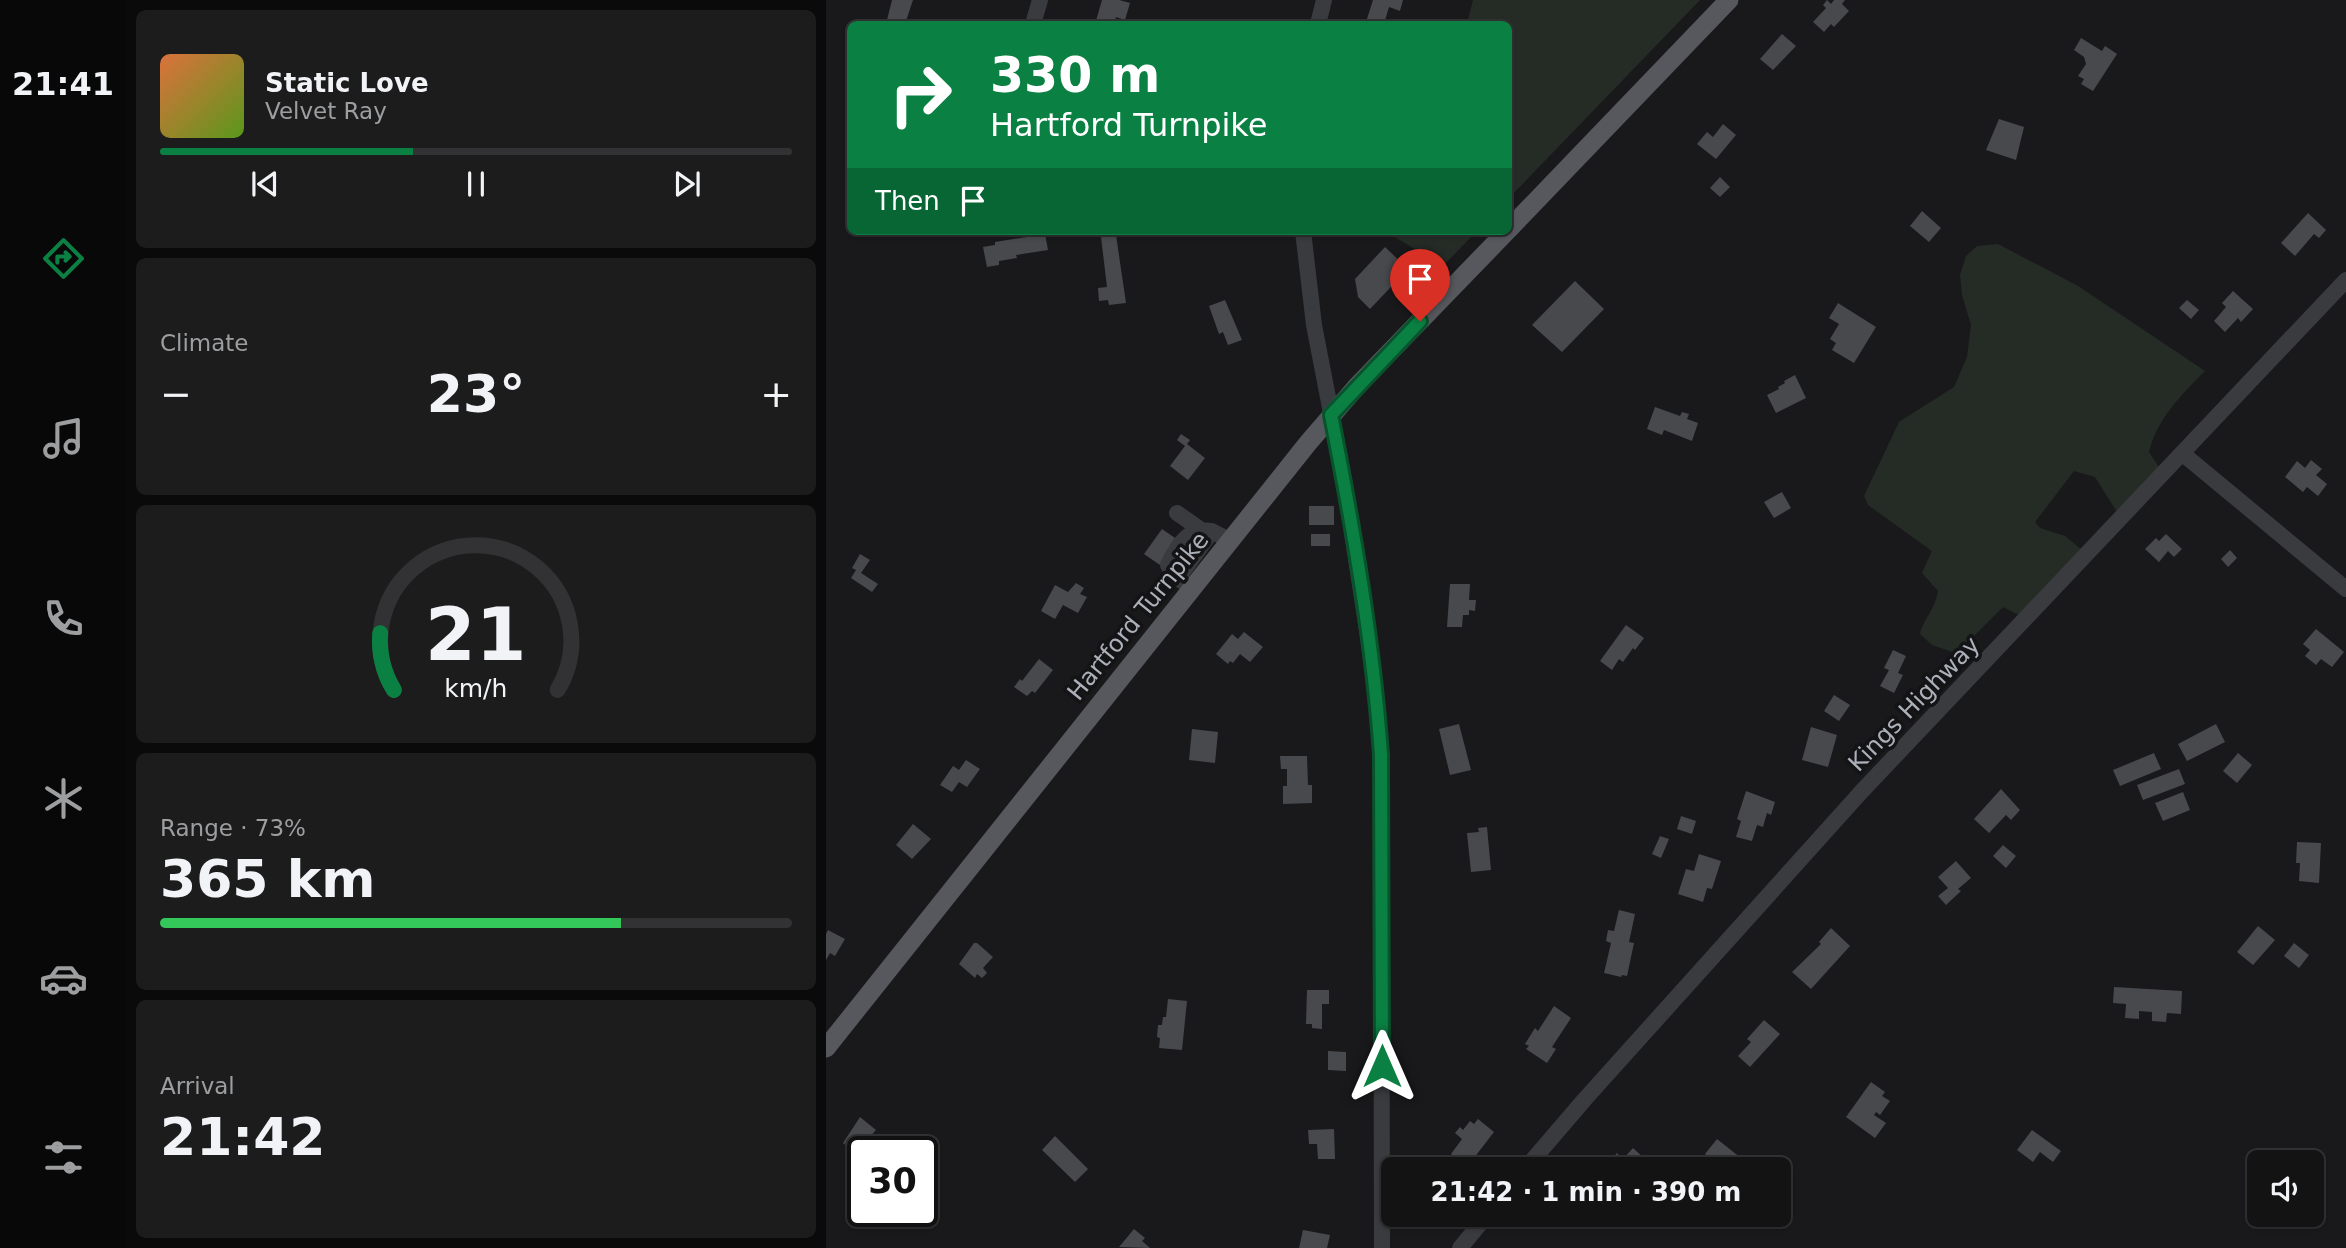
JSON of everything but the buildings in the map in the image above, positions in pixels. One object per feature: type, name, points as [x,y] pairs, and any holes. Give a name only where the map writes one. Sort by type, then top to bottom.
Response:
[{"type":"main road","name":"Hartford Turnpike","points":[[1512,226],[1729,0]]},
{"type":"main road","name":"Hartford Turnpike","points":[[826,1048],[1185,583],[1214,534],[1503,235]]},
{"type":"street","points":[[1034,21],[1040,0]]},
{"type":"street","points":[[1319,21],[1324,0]]},
{"type":"street","points":[[1303,235],[1314,325],[1344,480],[1369,644],[1381,755],[1382,1248]]},
{"type":"street","name":"Kings Highway","points":[[1535,1157],[1854,800],[2346,281]]},
{"type":"street","points":[[2183,454],[2346,589]]},
{"type":"street","points":[[1177,513],[1214,534]]},
{"type":"street","points":[[1185,583],[1168,565],[1183,540],[1214,534]]},
{"type":"street","points":[[1460,1248],[1477,1227]]},
{"type":"shaded area","points":[[1473,0],[1700,0],[1512,195],[1512,21],[1468,21]]},
{"type":"shaded area","points":[[1392,235],[1473,235],[1443,266]]},
{"type":"shaded area","points":[[1998,244],[2078,286],[2205,371],[2179,398],[2158,429],[2149,452],[2159,467],[2117,512],[2095,477],[2074,471],[2035,522],[2040,528],[2065,536],[2081,549],[2019,615],[2003,607],[1971,639],[1953,652],[1932,645],[1920,634],[1938,591],[1922,573],[1932,551],[1868,505],[1864,496],[1899,422],[1954,387],[1967,357],[1971,325],[1962,295],[1960,275],[1966,256],[1977,246]]},
{"type":"route","points":[[1382,1066],[1381,755],[1377,704],[1344,480],[1331,415],[1420,321]]}]
